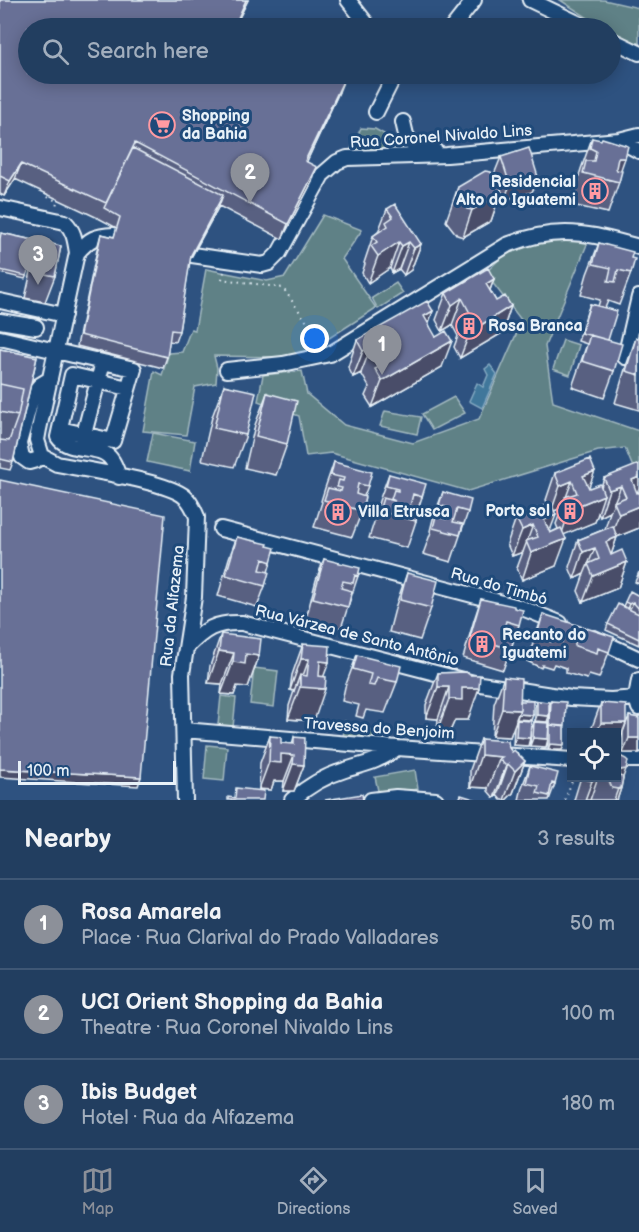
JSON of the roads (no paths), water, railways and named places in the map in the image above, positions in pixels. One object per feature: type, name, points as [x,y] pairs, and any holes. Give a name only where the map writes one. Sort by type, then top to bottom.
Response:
[{"type":"street","points":[[348,0],[362,18]]},
{"type":"street","points":[[460,18],[474,0]]},
{"type":"street","points":[[530,0],[567,18]]},
{"type":"street","points":[[621,44],[639,53]]},
{"type":"street","points":[[376,112],[390,84]]},
{"type":"street","points":[[403,122],[406,135],[412,144],[466,153]]},
{"type":"street","name":"Rua Coronel Nivaldo Lins","points":[[192,255],[262,265],[274,259],[322,175],[337,162],[347,158],[466,153],[619,140],[639,135]]},
{"type":"street","points":[[619,140],[639,151]]},
{"type":"street","points":[[0,208],[65,222],[72,229],[77,253],[37,440],[42,456]]},
{"type":"street","points":[[227,370],[291,363],[330,354],[507,244],[525,238],[544,233],[566,232],[589,234],[639,247]]},
{"type":"street","points":[[77,253],[98,236],[114,236]]},
{"type":"street","points":[[625,357],[639,297]]},
{"type":"street","points":[[0,300],[64,315]]},
{"type":"street","points":[[0,321],[36,327]]},
{"type":"street","points":[[0,338],[134,369],[112,441],[60,429]]},
{"type":"street","points":[[84,434],[103,362]]},
{"type":"street","points":[[119,477],[111,458],[105,453],[65,444],[60,440],[60,429],[72,375],[128,388]]},
{"type":"street","name":"Rua da Alfazema","points":[[50,379],[33,393],[19,443],[22,457],[29,462],[42,456],[57,464],[172,490],[188,499],[194,507],[197,518],[195,575],[191,621],[182,674],[185,800]]},
{"type":"street","name":"Rua do Timbó","points":[[221,529],[522,608],[639,659]]},
{"type":"street","name":"Rua Várzea de Santo Antônio","points":[[186,648],[211,627],[224,622],[242,623],[474,683],[571,698],[637,703]]},
{"type":"street","name":"Rua do Timbó","points":[[623,652],[639,670]]},
{"type":"street","points":[[637,703],[639,680]]},
{"type":"street","name":"Travessa do Benjoim","points":[[184,730],[397,748],[567,759]]},
{"type":"street","points":[[292,800],[325,777],[384,758],[397,748]]},
{"type":"street","points":[[621,760],[639,760]]},
{"type":"street","points":[[371,800],[396,797],[436,800]]},
{"type":"water","points":[[490,365],[497,374],[482,408],[469,401],[477,383],[483,387],[488,375],[485,369]]},
{"type":"place","name":"Shopping da Bahia","points":[[162,125]]},
{"type":"place","name":"Residencial Alto do Iguatemi","points":[[595,191]]},
{"type":"place","name":"UCI Orient Shopping da Bahia","points":[[250,203]]},
{"type":"place","name":"Ibis Budget","points":[[38,285]]},
{"type":"place","name":"Rosa Branca","points":[[469,326]]},
{"type":"place","name":"Rosa Amarela","points":[[382,375]]},
{"type":"place","name":"Porto sol","points":[[570,511]]},
{"type":"place","name":"Villa Etrusca","points":[[338,512]]},
{"type":"place","name":"Recanto do Iguatemi","points":[[482,644]]}]
